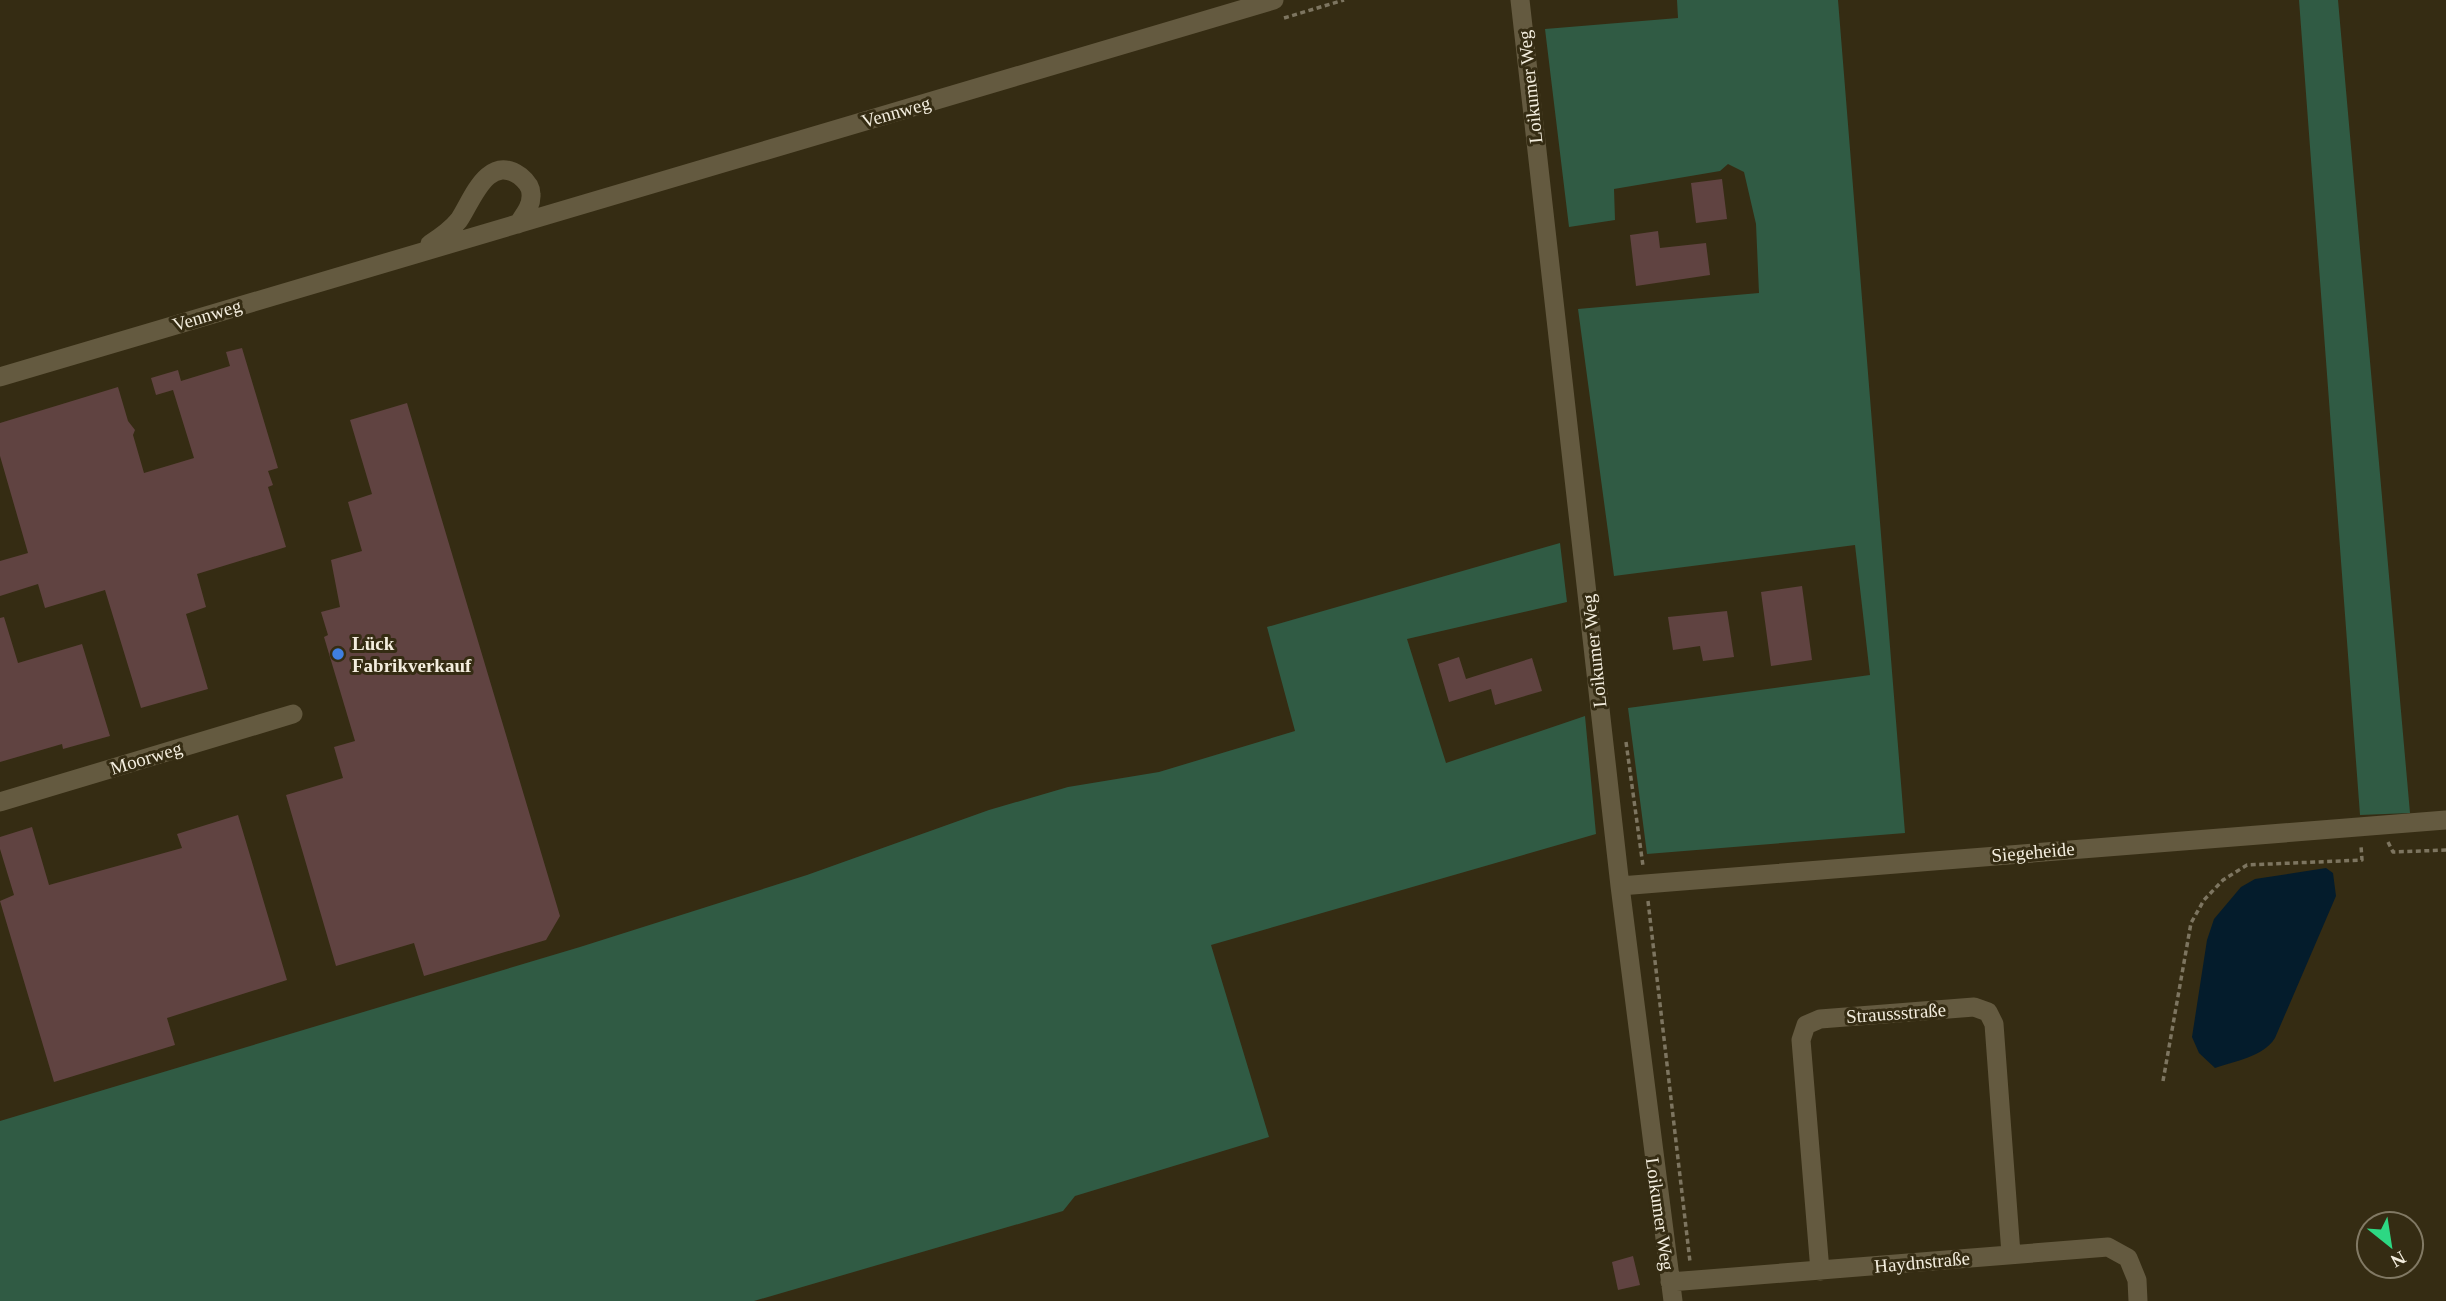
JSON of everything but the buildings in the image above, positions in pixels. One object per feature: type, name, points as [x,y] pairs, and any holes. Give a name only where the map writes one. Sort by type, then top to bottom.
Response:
[{"type":"street","name":"Vennweg","points":[[0,377],[1274,0]]},
{"type":"street","name":"Loikumer Weg","points":[[1520,0],[1620,886],[1671,1292]]},
{"type":"street","name":"Vennweg","points":[[414,254],[451,229],[460,218],[476,187],[488,175],[506,171],[525,180],[531,192],[529,207],[518,224]]},
{"type":"street","name":"Moorweg","points":[[0,802],[293,714]]},
{"type":"street","name":"Siegeheide","points":[[1620,886],[2446,820]]},
{"type":"street","name":"Straussstraße","points":[[1820,1271],[1801,1040],[1806,1026],[1820,1019],[1974,1007],[1988,1012],[1994,1024],[2011,1254]]},
{"type":"street","name":"Haydnstraße","points":[[1671,1292],[1820,1271],[2108,1247],[2128,1258],[2137,1280],[2138,1301]]},
{"type":"path","points":[[2370,825],[2393,852],[2446,850]]},
{"type":"path","points":[[2163,1081],[2191,923],[2204,900],[2222,880],[2247,865],[2362,860],[2370,825]]},
{"type":"green space","points":[[1677,0],[1838,0],[1905,833],[1647,854],[1628,708],[1870,675],[1855,545],[1614,576],[1578,309],[1759,293],[1756,224],[1744,172],[1728,164],[1720,171],[1614,189],[1615,220],[1569,227],[1545,29],[1678,18]]},
{"type":"green space","points":[[2299,0],[2338,0],[2410,813],[2360,815]]},
{"type":"green space","points":[[1560,543],[1567,602],[1407,639],[1446,763],[1585,716],[1596,834],[1211,945],[1269,1137],[1075,1196],[1063,1211],[754,1301],[0,1301],[0,1121],[580,947],[807,875],[989,810],[1068,787],[1159,772],[1295,731],[1267,627]]},
{"type":"water","points":[[2326,868],[2333,873],[2336,896],[2275,1038],[2256,1054],[2215,1068],[2199,1053],[2192,1037],[2207,940],[2214,919],[2241,887],[2255,879]]},
{"type":"place","name":"Lück Fabrikverkauf","points":[[338,654]]}]
